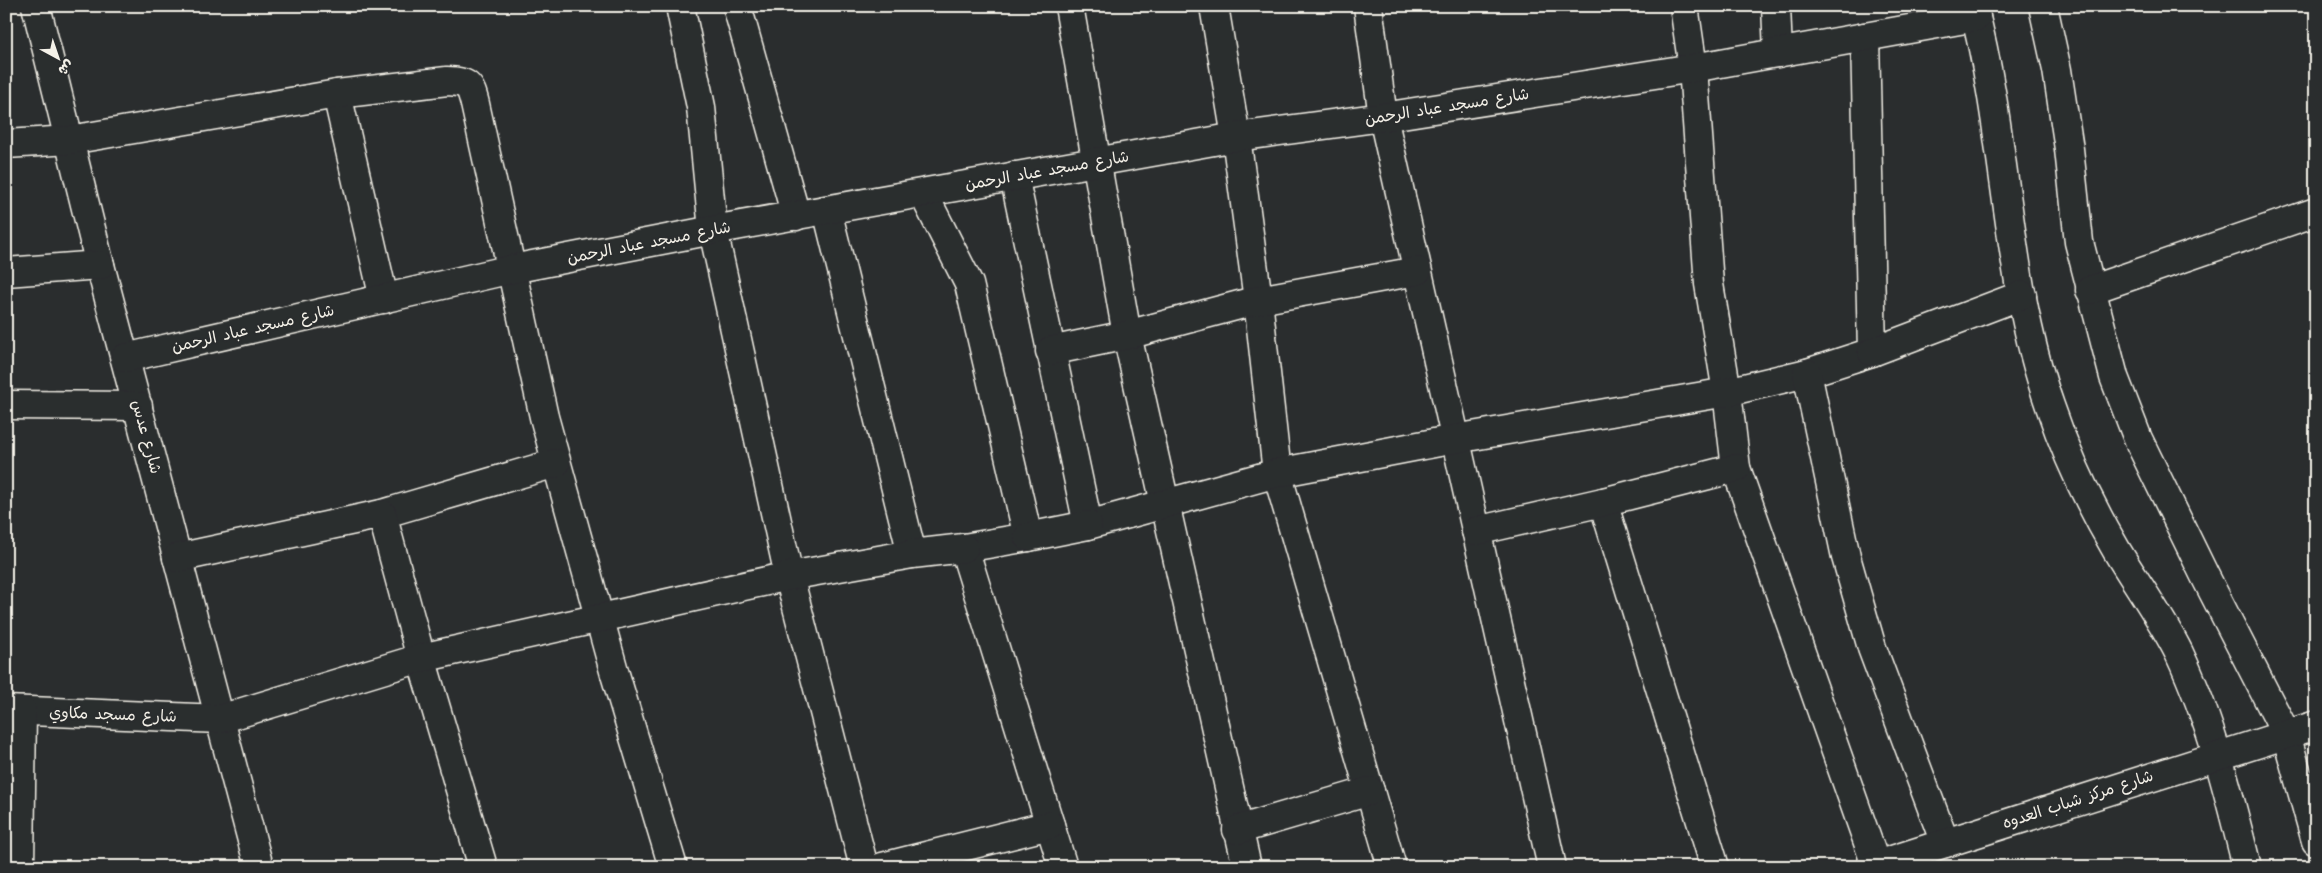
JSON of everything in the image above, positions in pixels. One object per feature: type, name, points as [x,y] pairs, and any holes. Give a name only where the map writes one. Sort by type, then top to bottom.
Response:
[{"type":"street","name":"شارع عدس","points":[[36,6],[100,265],[259,867]]},
{"type":"street","points":[[680,6],[701,106],[714,230],[789,576],[864,867]]},
{"type":"street","points":[[738,6],[796,216]]},
{"type":"street","points":[[1069,6],[1127,335],[1166,503],[1237,830],[1247,867]]},
{"type":"street","points":[[1214,6],[1236,137],[1258,300],[1276,473],[1392,867]]},
{"type":"street","points":[[1368,6],[1383,118],[1552,867]]},
{"type":"street","points":[[1684,6],[1693,68],[1709,284],[1728,392],[1736,468],[1873,866]]},
{"type":"street","points":[[1776,6],[1778,52]]},
{"type":"street","points":[[2043,6],[2057,70],[2069,149],[2079,242],[2114,377],[2138,439],[2205,576],[2286,734],[2316,841]]},
{"type":"street","points":[[1975,11],[1999,145],[2028,328],[2049,405],[2093,510],[2156,610],[2227,753],[2247,867]]},
{"type":"street","name":"شارع مسجد عباد الرحمن","points":[[125,358],[384,300],[512,269],[714,230],[1236,137],[1383,118],[1693,68],[1865,37],[1975,11]]},
{"type":"street","points":[[1865,37],[1872,352]]},
{"type":"street","points":[[6,144],[70,140],[337,94],[447,81],[462,82],[468,85],[475,104],[556,463],[672,867]]},
{"type":"street","points":[[337,94],[384,300]]},
{"type":"street","points":[[1014,176],[1088,525]]},
{"type":"street","points":[[923,193],[969,284],[1028,537]]},
{"type":"street","points":[[826,210],[912,554]]},
{"type":"street","points":[[2090,290],[2316,212]]},
{"type":"street","points":[[6,272],[100,265]]},
{"type":"street","points":[[1050,350],[1127,335],[1258,300],[1417,271]]},
{"type":"street","name":"شارع مسجد مكاوي","points":[[14,711],[220,719],[421,658],[789,576],[912,554],[964,548],[1028,537],[1088,525],[1276,473],[1455,439],[1728,392],[1807,373],[1872,352],[2022,295]]},
{"type":"street","points":[[1807,373],[1846,557],[1872,648],[1945,843]]},
{"type":"street","points":[[6,405],[138,406]]},
{"type":"street","points":[[177,558],[382,514],[556,463]]},
{"type":"street","points":[[1476,531],[1603,502],[1736,468]]},
{"type":"street","points":[[1603,502],[1715,867]]},
{"type":"street","points":[[382,514],[421,658],[484,867]]},
{"type":"street","points":[[964,548],[1063,867]]},
{"type":"street","points":[[14,711],[20,867]]},
{"type":"street","name":"شارع مركز شباب العدوه","points":[[1873,866],[2316,725]]},
{"type":"street","points":[[1237,830],[1370,791]]},
{"type":"street","points":[[882,867],[1050,825]]}]
